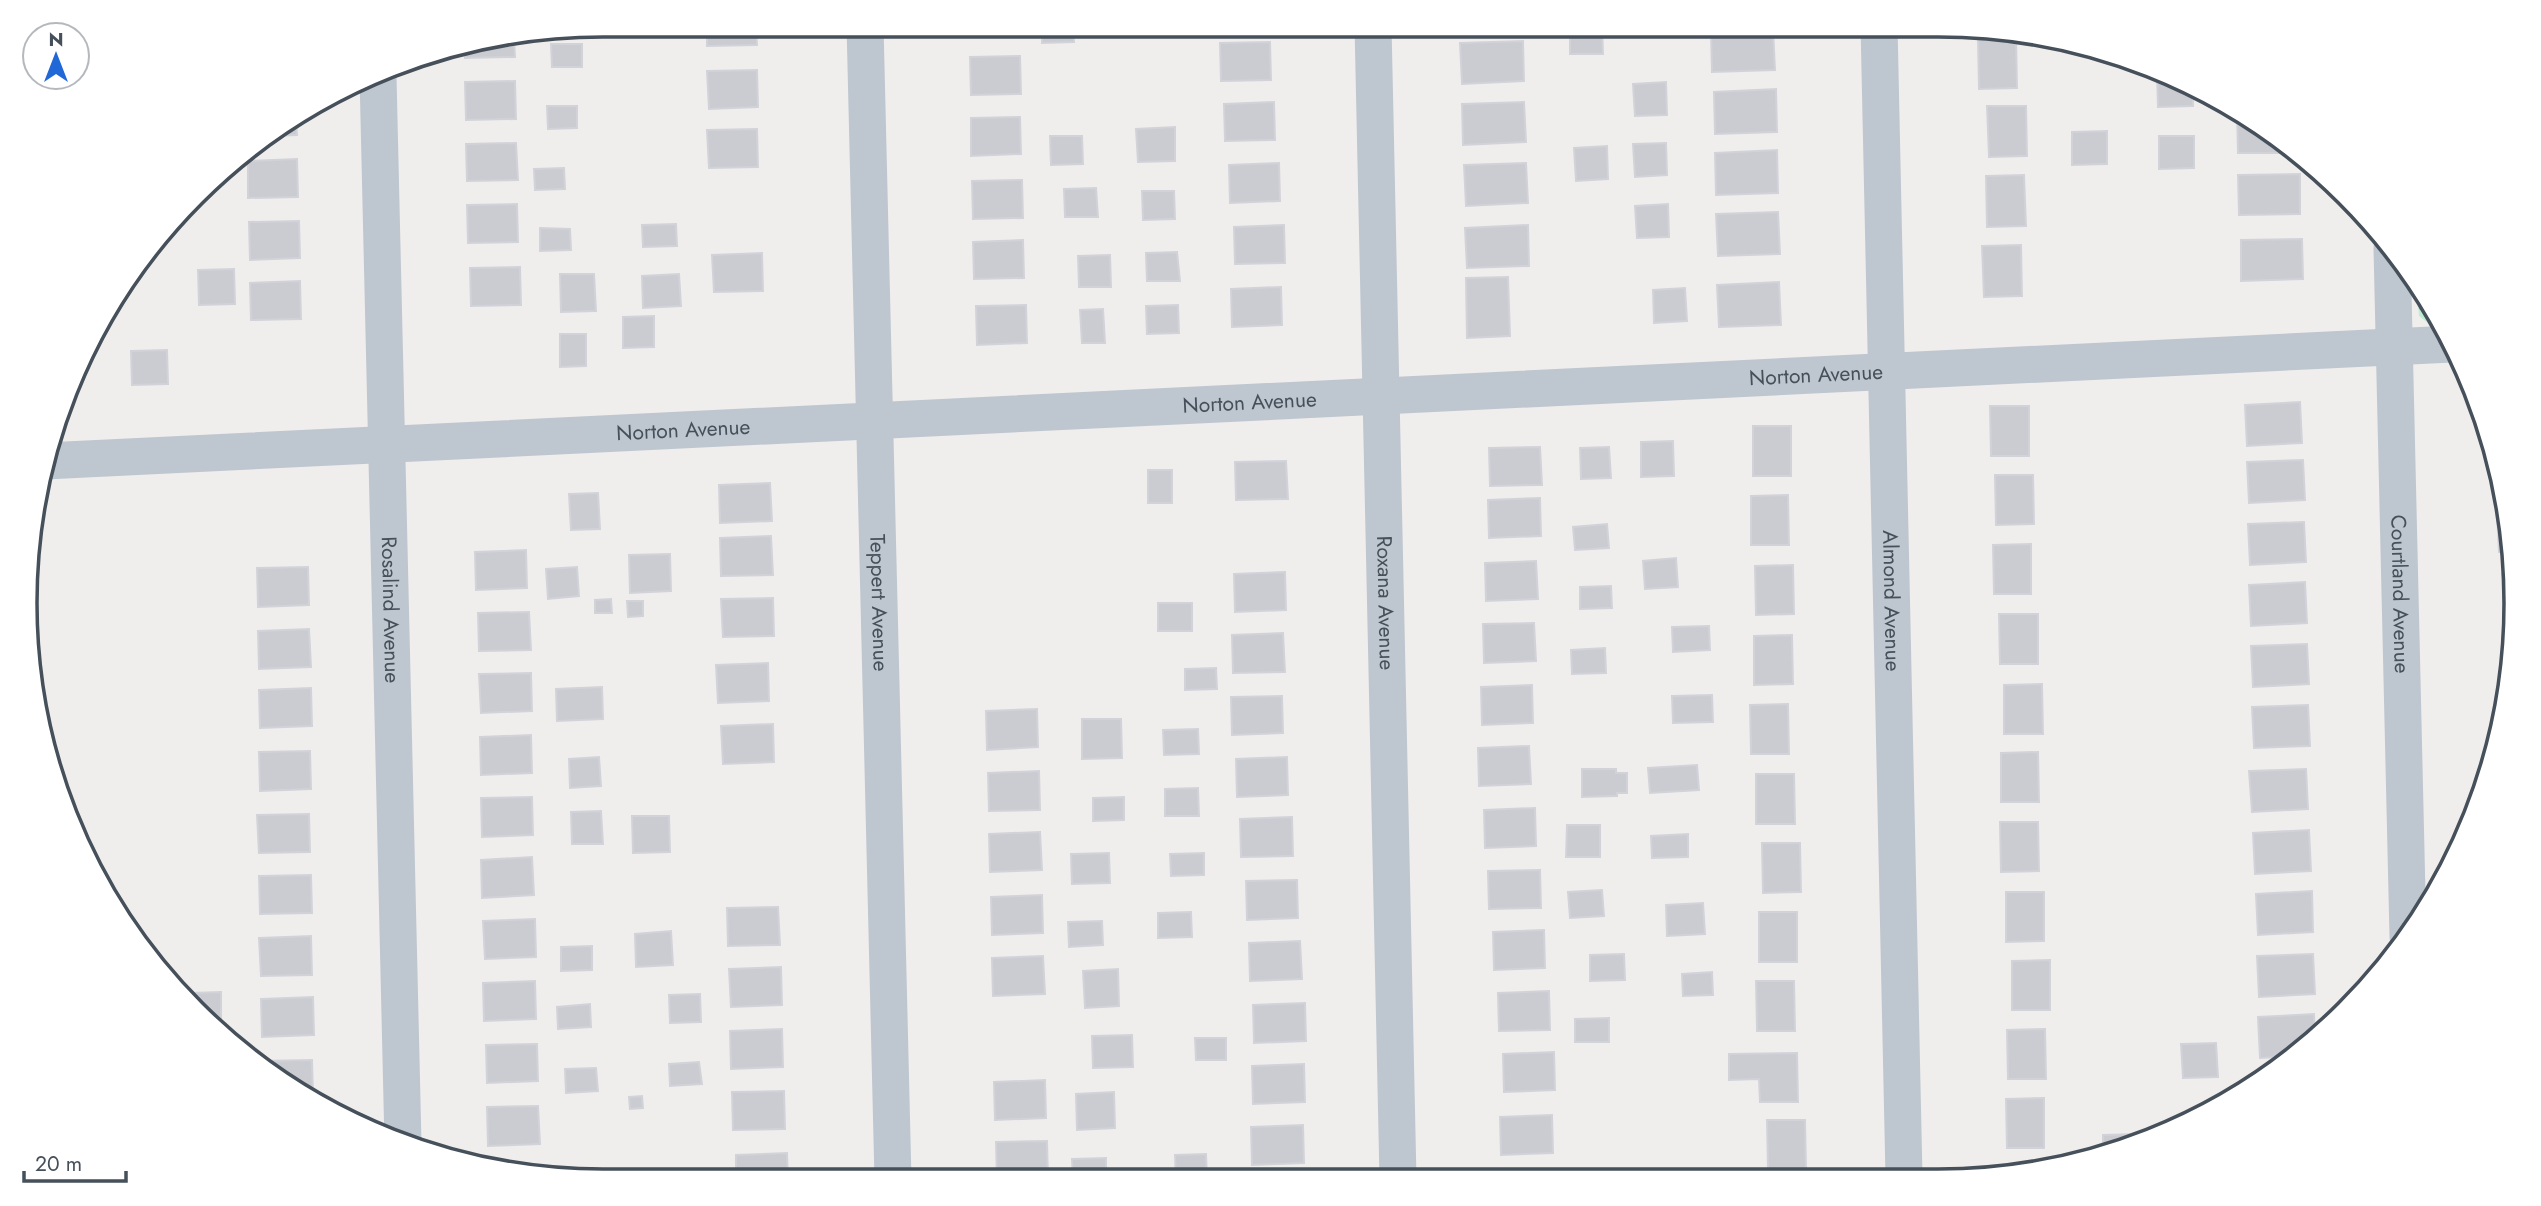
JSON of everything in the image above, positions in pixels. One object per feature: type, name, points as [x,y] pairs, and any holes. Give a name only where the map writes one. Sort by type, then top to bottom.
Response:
[{"type":"street","name":"Teppert Avenue","points":[[865,37],[892,1169]]},
{"type":"street","name":"Roxana Avenue","points":[[1373,37],[1398,1169]]},
{"type":"street","name":"Almond Avenue","points":[[1879,37],[1904,1169]]},
{"type":"street","name":"Rosalind Avenue","points":[[378,84],[403,1132]]},
{"type":"street","name":"Courtland Avenue","points":[[2393,266],[2408,920]]},
{"type":"street","name":"Norton Avenue","points":[[55,461],[2441,345]]},
{"type":"green space","points":[[2418,303],[2430,323],[2419,316]]},
{"type":"building","points":[[707,37],[757,37],[757,45],[707,46]]},
{"type":"building","points":[[1042,37],[1074,37],[1074,42],[1042,43]]},
{"type":"building","points":[[1570,37],[1602,37],[1603,54],[1570,54]]},
{"type":"building","points":[[1711,37],[1773,37],[1775,70],[1712,72]]},
{"type":"building","points":[[1978,38],[2016,43],[2017,88],[1979,89]]},
{"type":"building","points":[[1523,41],[1524,81],[1462,84],[1460,43]]},
{"type":"building","points":[[1270,42],[1271,80],[1221,81],[1220,43]]},
{"type":"building","points":[[514,44],[515,57],[465,58],[465,54]]},
{"type":"building","points":[[551,44],[582,44],[582,67],[552,67]]},
{"type":"building","points":[[1020,56],[1021,94],[971,95],[970,57]]},
{"type":"building","points":[[757,70],[758,107],[709,109],[707,71]]},
{"type":"building","points":[[515,81],[516,119],[466,120],[465,82]]},
{"type":"building","points":[[2157,81],[2193,98],[2193,106],[2158,107]]},
{"type":"building","points":[[1666,82],[1667,115],[1635,116],[1633,84]]},
{"type":"building","points":[[1776,89],[1777,132],[1715,134],[1714,92]]},
{"type":"building","points":[[1274,102],[1275,140],[1225,141],[1224,104]]},
{"type":"building","points":[[1524,102],[1526,142],[1463,145],[1462,104]]},
{"type":"building","points":[[547,106],[577,106],[577,128],[548,129]]},
{"type":"building","points":[[1987,106],[2026,106],[2027,156],[1989,157]]},
{"type":"building","points":[[1020,117],[1021,154],[971,156],[971,118]]},
{"type":"building","points":[[2237,123],[2282,153],[2238,153]]},
{"type":"building","points":[[296,127],[297,135],[283,135]]},
{"type":"building","points":[[1175,127],[1175,161],[1138,162],[1136,129]]},
{"type":"building","points":[[757,129],[758,167],[709,168],[707,130]]},
{"type":"building","points":[[2107,131],[2107,164],[2072,165],[2072,132]]},
{"type":"building","points":[[1050,136],[1082,136],[1083,164],[1051,165]]},
{"type":"building","points":[[2159,136],[2194,136],[2194,168],[2159,169]]},
{"type":"building","points":[[516,143],[518,180],[467,181],[466,144]]},
{"type":"building","points":[[1666,143],[1667,175],[1635,177],[1633,144]]},
{"type":"building","points":[[1607,146],[1608,179],[1576,181],[1574,148]]},
{"type":"building","points":[[1777,150],[1778,193],[1716,195],[1715,153]]},
{"type":"building","points":[[297,159],[298,197],[248,198],[250,161]]},
{"type":"building","points":[[1279,163],[1280,201],[1230,203],[1229,165]]},
{"type":"building","points":[[1526,163],[1528,203],[1466,206],[1464,165]]},
{"type":"building","points":[[564,168],[565,189],[535,190],[534,169]]},
{"type":"building","points":[[2300,174],[2300,214],[2239,215],[2238,175]]},
{"type":"building","points":[[2024,175],[2026,226],[1987,227],[1986,176]]},
{"type":"building","points":[[1022,180],[1023,218],[973,219],[972,181]]},
{"type":"building","points":[[1096,188],[1098,217],[1065,217],[1064,189]]},
{"type":"building","points":[[1142,191],[1174,191],[1175,219],[1143,220]]},
{"type":"building","points":[[517,204],[518,242],[468,243],[467,205]]},
{"type":"building","points":[[1668,204],[1669,237],[1637,238],[1635,206]]},
{"type":"building","points":[[1778,212],[1780,254],[1718,256],[1716,214]]},
{"type":"building","points":[[299,221],[300,258],[250,260],[249,222]]},
{"type":"building","points":[[676,224],[677,246],[643,247],[642,225]]},
{"type":"building","points":[[1284,225],[1285,263],[1235,264],[1234,227]]},
{"type":"building","points":[[1528,225],[1529,266],[1467,268],[1465,228]]},
{"type":"building","points":[[540,228],[570,229],[571,250],[540,251]]},
{"type":"building","points":[[2302,239],[2303,279],[2241,281],[2241,240]]},
{"type":"building","points":[[1023,240],[1024,278],[974,279],[973,242]]},
{"type":"building","points":[[2021,245],[2022,296],[1984,297],[1982,246]]},
{"type":"building","points":[[1177,252],[1180,281],[1147,281],[1146,253]]},
{"type":"building","points":[[762,253],[763,291],[714,292],[712,255]]},
{"type":"building","points":[[1110,255],[1111,287],[1079,287],[1078,256]]},
{"type":"building","points":[[520,267],[521,305],[471,306],[470,268]]},
{"type":"building","points":[[234,269],[235,304],[199,305],[198,270]]},
{"type":"building","points":[[560,274],[594,274],[596,311],[561,312]]},
{"type":"building","points":[[679,274],[681,306],[643,308],[642,276]]},
{"type":"building","points":[[1508,277],[1510,336],[1467,338],[1466,278]]},
{"type":"building","points":[[300,281],[301,319],[251,320],[250,283]]},
{"type":"building","points":[[1779,282],[1781,325],[1719,327],[1717,285]]},
{"type":"building","points":[[1281,287],[1282,325],[1232,327],[1231,289]]},
{"type":"building","points":[[1685,288],[1687,321],[1654,323],[1653,290]]},
{"type":"building","points":[[1026,305],[1027,343],[977,345],[976,306]]},
{"type":"building","points":[[1178,305],[1179,333],[1147,334],[1146,306]]},
{"type":"building","points":[[1103,309],[1105,343],[1082,343],[1080,310]]},
{"type":"building","points":[[654,316],[654,347],[623,348],[623,317]]},
{"type":"building","points":[[560,334],[586,334],[586,366],[560,367]]},
{"type":"building","points":[[167,350],[168,384],[132,385],[131,351]]},
{"type":"building","points":[[2300,402],[2302,443],[2247,446],[2245,405]]},
{"type":"building","points":[[1990,406],[2029,406],[2029,456],[1991,456]]},
{"type":"building","points":[[1753,426],[1791,426],[1791,476],[1753,476]]},
{"type":"building","points":[[1673,441],[1674,476],[1641,477],[1641,442]]},
{"type":"building","points":[[1540,447],[1542,485],[1490,486],[1489,448]]},
{"type":"building","points":[[1609,447],[1611,478],[1581,479],[1580,448]]},
{"type":"building","points":[[2303,460],[2305,500],[2249,503],[2247,462]]},
{"type":"building","points":[[1286,461],[1288,499],[1236,500],[1235,462]]},
{"type":"building","points":[[1148,470],[1172,470],[1172,503],[1148,503]]},
{"type":"building","points":[[1995,475],[2033,475],[2034,524],[1996,525]]},
{"type":"building","points":[[770,483],[772,521],[720,523],[719,485]]},
{"type":"building","points":[[598,493],[600,529],[571,530],[569,494]]},
{"type":"building","points":[[1788,495],[1789,545],[1751,545],[1751,496]]},
{"type":"building","points":[[1540,498],[1541,536],[1489,538],[1488,500]]},
{"type":"building","points":[[2497,519],[2501,552],[2499,552]]},
{"type":"building","points":[[2304,522],[2306,562],[2250,565],[2248,524]]},
{"type":"building","points":[[1607,524],[1609,548],[1575,550],[1573,527]]},
{"type":"building","points":[[771,536],[773,575],[721,576],[720,538]]},
{"type":"building","points":[[2031,544],[2031,594],[1994,594],[1993,545]]},
{"type":"building","points":[[526,550],[527,588],[476,590],[475,552]]},
{"type":"building","points":[[670,554],[671,591],[630,593],[629,555]]},
{"type":"building","points":[[1676,558],[1678,587],[1645,589],[1643,561]]},
{"type":"building","points":[[1536,561],[1538,599],[1486,601],[1485,563]]},
{"type":"building","points":[[1793,565],[1794,614],[1756,615],[1755,566]]},
{"type":"building","points":[[308,567],[309,605],[258,607],[257,568]]},
{"type":"building","points":[[577,567],[579,596],[548,599],[546,569]]},
{"type":"building","points":[[1285,572],[1286,610],[1235,612],[1234,574]]},
{"type":"building","points":[[2305,582],[2307,623],[2251,626],[2249,585]]},
{"type":"building","points":[[1611,586],[1612,608],[1580,609],[1580,587]]},
{"type":"building","points":[[773,598],[774,636],[723,637],[721,599]]},
{"type":"building","points":[[611,599],[612,613],[595,613],[595,600]]},
{"type":"building","points":[[627,601],[643,601],[643,616],[628,617]]},
{"type":"building","points":[[1158,603],[1192,603],[1192,631],[1158,631]]},
{"type":"building","points":[[529,612],[531,650],[479,651],[478,613]]},
{"type":"building","points":[[1999,614],[2038,614],[2038,664],[2000,664]]},
{"type":"building","points":[[1534,623],[1536,661],[1484,663],[1483,624]]},
{"type":"building","points":[[1709,626],[1710,650],[1673,652],[1672,627]]},
{"type":"building","points":[[309,629],[311,667],[259,669],[258,631]]},
{"type":"building","points":[[1283,633],[1285,672],[1233,673],[1232,635]]},
{"type":"building","points":[[1792,635],[1793,684],[1754,685],[1754,636]]},
{"type":"building","points":[[2307,644],[2309,684],[2253,687],[2251,646]]},
{"type":"building","points":[[1605,648],[1606,673],[1572,674],[1571,650]]},
{"type":"building","points":[[768,663],[769,701],[718,703],[716,665]]},
{"type":"building","points":[[1216,668],[1217,689],[1185,690],[1185,669]]},
{"type":"building","points":[[531,673],[532,711],[481,713],[479,674]]},
{"type":"building","points":[[2042,684],[2043,734],[2004,734],[2004,685]]},
{"type":"building","points":[[1532,685],[1533,723],[1482,725],[1481,687]]},
{"type":"building","points":[[602,687],[603,719],[557,721],[556,689]]},
{"type":"building","points":[[311,688],[312,726],[260,728],[259,690]]},
{"type":"building","points":[[1712,695],[1713,722],[1673,723],[1672,696]]},
{"type":"building","points":[[1282,696],[1283,733],[1232,735],[1231,697]]},
{"type":"building","points":[[1788,704],[1789,754],[1751,754],[1750,705]]},
{"type":"building","points":[[2308,705],[2310,746],[2254,748],[2252,707]]},
{"type":"building","points":[[1037,709],[1038,747],[987,750],[986,711]]},
{"type":"building","points":[[1082,719],[1121,719],[1122,758],[1082,759]]},
{"type":"building","points":[[773,724],[774,762],[723,764],[721,726]]},
{"type":"building","points":[[1198,729],[1199,754],[1164,755],[1163,730]]},
{"type":"building","points":[[531,735],[532,773],[481,775],[480,737]]},
{"type":"building","points":[[1529,746],[1531,784],[1479,786],[1478,748]]},
{"type":"building","points":[[310,751],[311,789],[260,791],[259,752]]},
{"type":"building","points":[[2038,752],[2039,802],[2001,802],[2001,753]]},
{"type":"building","points":[[599,757],[601,786],[570,788],[569,759]]},
{"type":"building","points":[[1287,757],[1288,795],[1237,797],[1236,759]]},
{"type":"building","points":[[1697,765],[1699,790],[1650,793],[1648,768]]},
{"type":"building","points":[[1582,769],[1616,769],[1616,773],[1627,773],[1627,793],[1617,793],[1617,796],[1582,797]]},
{"type":"building","points":[[2306,769],[2308,809],[2252,812],[2249,771]]},
{"type":"building","points":[[1039,771],[1040,810],[989,811],[988,773]]},
{"type":"building","points":[[1756,774],[1794,774],[1795,824],[1756,824]]},
{"type":"building","points":[[1198,788],[1199,816],[1165,816],[1165,789]]},
{"type":"building","points":[[532,797],[533,835],[482,837],[481,798]]},
{"type":"building","points":[[1124,797],[1124,820],[1093,821],[1093,798]]},
{"type":"building","points":[[1535,808],[1536,846],[1485,848],[1484,810]]},
{"type":"building","points":[[601,811],[603,844],[572,844],[571,812]]},
{"type":"building","points":[[309,814],[310,852],[259,853],[257,815]]},
{"type":"building","points":[[632,816],[669,816],[670,852],[633,853]]},
{"type":"building","points":[[1292,817],[1293,856],[1241,857],[1240,819]]},
{"type":"building","points":[[2000,822],[2038,822],[2039,871],[2001,872]]},
{"type":"building","points":[[1567,825],[1600,825],[1600,857],[1566,857]]},
{"type":"building","points":[[2309,830],[2311,871],[2255,874],[2253,833]]},
{"type":"building","points":[[1040,832],[1042,870],[990,872],[989,834]]},
{"type":"building","points":[[1688,834],[1688,857],[1652,858],[1651,836]]},
{"type":"building","points":[[1762,843],[1800,843],[1801,892],[1763,893]]},
{"type":"building","points":[[1109,853],[1110,883],[1072,884],[1071,854]]},
{"type":"building","points":[[1204,853],[1204,875],[1171,876],[1170,854]]},
{"type":"building","points":[[532,857],[534,895],[482,898],[481,860]]},
{"type":"building","points":[[1540,870],[1541,908],[1489,909],[1488,871]]},
{"type":"building","points":[[311,875],[312,913],[260,914],[259,876]]},
{"type":"building","points":[[1297,880],[1298,918],[1247,920],[1246,881]]},
{"type":"building","points":[[1602,890],[1604,916],[1570,918],[1568,892]]},
{"type":"building","points":[[2312,891],[2313,932],[2258,935],[2256,894]]},
{"type":"building","points":[[2006,892],[2044,892],[2044,941],[2006,942]]},
{"type":"building","points":[[1042,895],[1043,933],[992,935],[991,897]]},
{"type":"building","points":[[1703,903],[1705,934],[1667,936],[1666,905]]},
{"type":"building","points":[[778,907],[780,945],[728,946],[727,908]]},
{"type":"building","points":[[1191,912],[1192,937],[1158,938],[1158,913]]},
{"type":"building","points":[[1759,912],[1797,912],[1797,962],[1759,962]]},
{"type":"building","points":[[535,919],[536,957],[485,959],[483,921]]},
{"type":"building","points":[[1102,921],[1103,945],[1069,947],[1068,922]]},
{"type":"building","points":[[1544,930],[1545,968],[1494,970],[1493,932]]},
{"type":"building","points":[[671,931],[673,965],[636,967],[635,934]]},
{"type":"building","points":[[311,936],[312,975],[261,976],[259,938]]},
{"type":"building","points":[[1300,941],[1302,979],[1250,981],[1249,943]]},
{"type":"building","points":[[592,946],[592,970],[561,971],[561,947]]},
{"type":"building","points":[[1624,954],[1625,980],[1590,981],[1590,955]]},
{"type":"building","points":[[2313,954],[2315,994],[2259,997],[2257,956]]},
{"type":"building","points":[[1043,956],[1045,994],[993,996],[992,958]]},
{"type":"building","points":[[2050,960],[2050,1010],[2012,1010],[2012,961]]},
{"type":"building","points":[[781,967],[782,1005],[731,1007],[729,969]]},
{"type":"building","points":[[1118,969],[1119,1006],[1085,1008],[1083,971]]},
{"type":"building","points":[[1712,972],[1713,995],[1683,996],[1682,974]]},
{"type":"building","points":[[535,981],[536,1019],[484,1021],[483,983]]},
{"type":"building","points":[[1756,981],[1794,981],[1795,1031],[1757,1031]]},
{"type":"building","points":[[1549,991],[1550,1030],[1499,1031],[1498,993]]},
{"type":"building","points":[[221,992],[221,1020],[203,1003],[193,993]]},
{"type":"building","points":[[700,994],[701,1022],[670,1023],[669,995]]},
{"type":"building","points":[[313,997],[314,1035],[262,1037],[261,999]]},
{"type":"building","points":[[1305,1003],[1306,1041],[1254,1043],[1253,1005]]},
{"type":"building","points":[[590,1004],[591,1027],[558,1029],[557,1007]]},
{"type":"building","points":[[2314,1014],[2315,1026],[2276,1057],[2260,1058],[2258,1017]]},
{"type":"building","points":[[1609,1018],[1609,1042],[1575,1042],[1575,1019]]},
{"type":"building","points":[[782,1029],[783,1067],[731,1069],[730,1031]]},
{"type":"building","points":[[2045,1029],[2046,1079],[2008,1079],[2007,1030]]},
{"type":"building","points":[[1132,1035],[1133,1067],[1093,1068],[1092,1036]]},
{"type":"building","points":[[1195,1038],[1226,1038],[1226,1060],[1196,1060]]},
{"type":"building","points":[[2216,1043],[2218,1077],[2183,1078],[2181,1044]]},
{"type":"building","points":[[537,1044],[538,1081],[487,1083],[486,1045]]},
{"type":"building","points":[[1554,1052],[1555,1090],[1504,1092],[1503,1054]]},
{"type":"building","points":[[1797,1053],[1798,1102],[1760,1102],[1759,1079],[1729,1080],[1729,1054]]},
{"type":"building","points":[[312,1060],[313,1089],[288,1074],[270,1061]]},
{"type":"building","points":[[699,1062],[702,1084],[670,1086],[669,1064]]},
{"type":"building","points":[[1304,1064],[1305,1102],[1253,1104],[1252,1066]]},
{"type":"building","points":[[596,1068],[598,1091],[566,1093],[565,1069]]},
{"type":"building","points":[[1045,1080],[1046,1118],[995,1120],[994,1082]]},
{"type":"building","points":[[784,1091],[785,1129],[733,1130],[732,1092]]},
{"type":"building","points":[[1114,1092],[1115,1128],[1077,1130],[1076,1094]]},
{"type":"building","points":[[642,1096],[643,1108],[630,1109],[629,1097]]},
{"type":"building","points":[[2044,1098],[2044,1148],[2007,1148],[2006,1099]]},
{"type":"building","points":[[538,1106],[540,1144],[488,1146],[487,1107]]},
{"type":"building","points":[[1552,1115],[1553,1153],[1501,1155],[1500,1117]]},
{"type":"building","points":[[1767,1120],[1805,1120],[1806,1169],[1768,1169]]},
{"type":"building","points":[[1303,1125],[1304,1163],[1252,1165],[1251,1127]]},
{"type":"building","points":[[2133,1134],[2103,1144],[2103,1135]]},
{"type":"building","points":[[1047,1141],[1048,1169],[997,1169],[996,1142]]},
{"type":"building","points":[[787,1153],[788,1169],[736,1169],[736,1155]]},
{"type":"building","points":[[1206,1154],[1207,1169],[1176,1169],[1175,1155]]},
{"type":"building","points":[[1106,1158],[1106,1169],[1072,1169],[1072,1159]]}]
